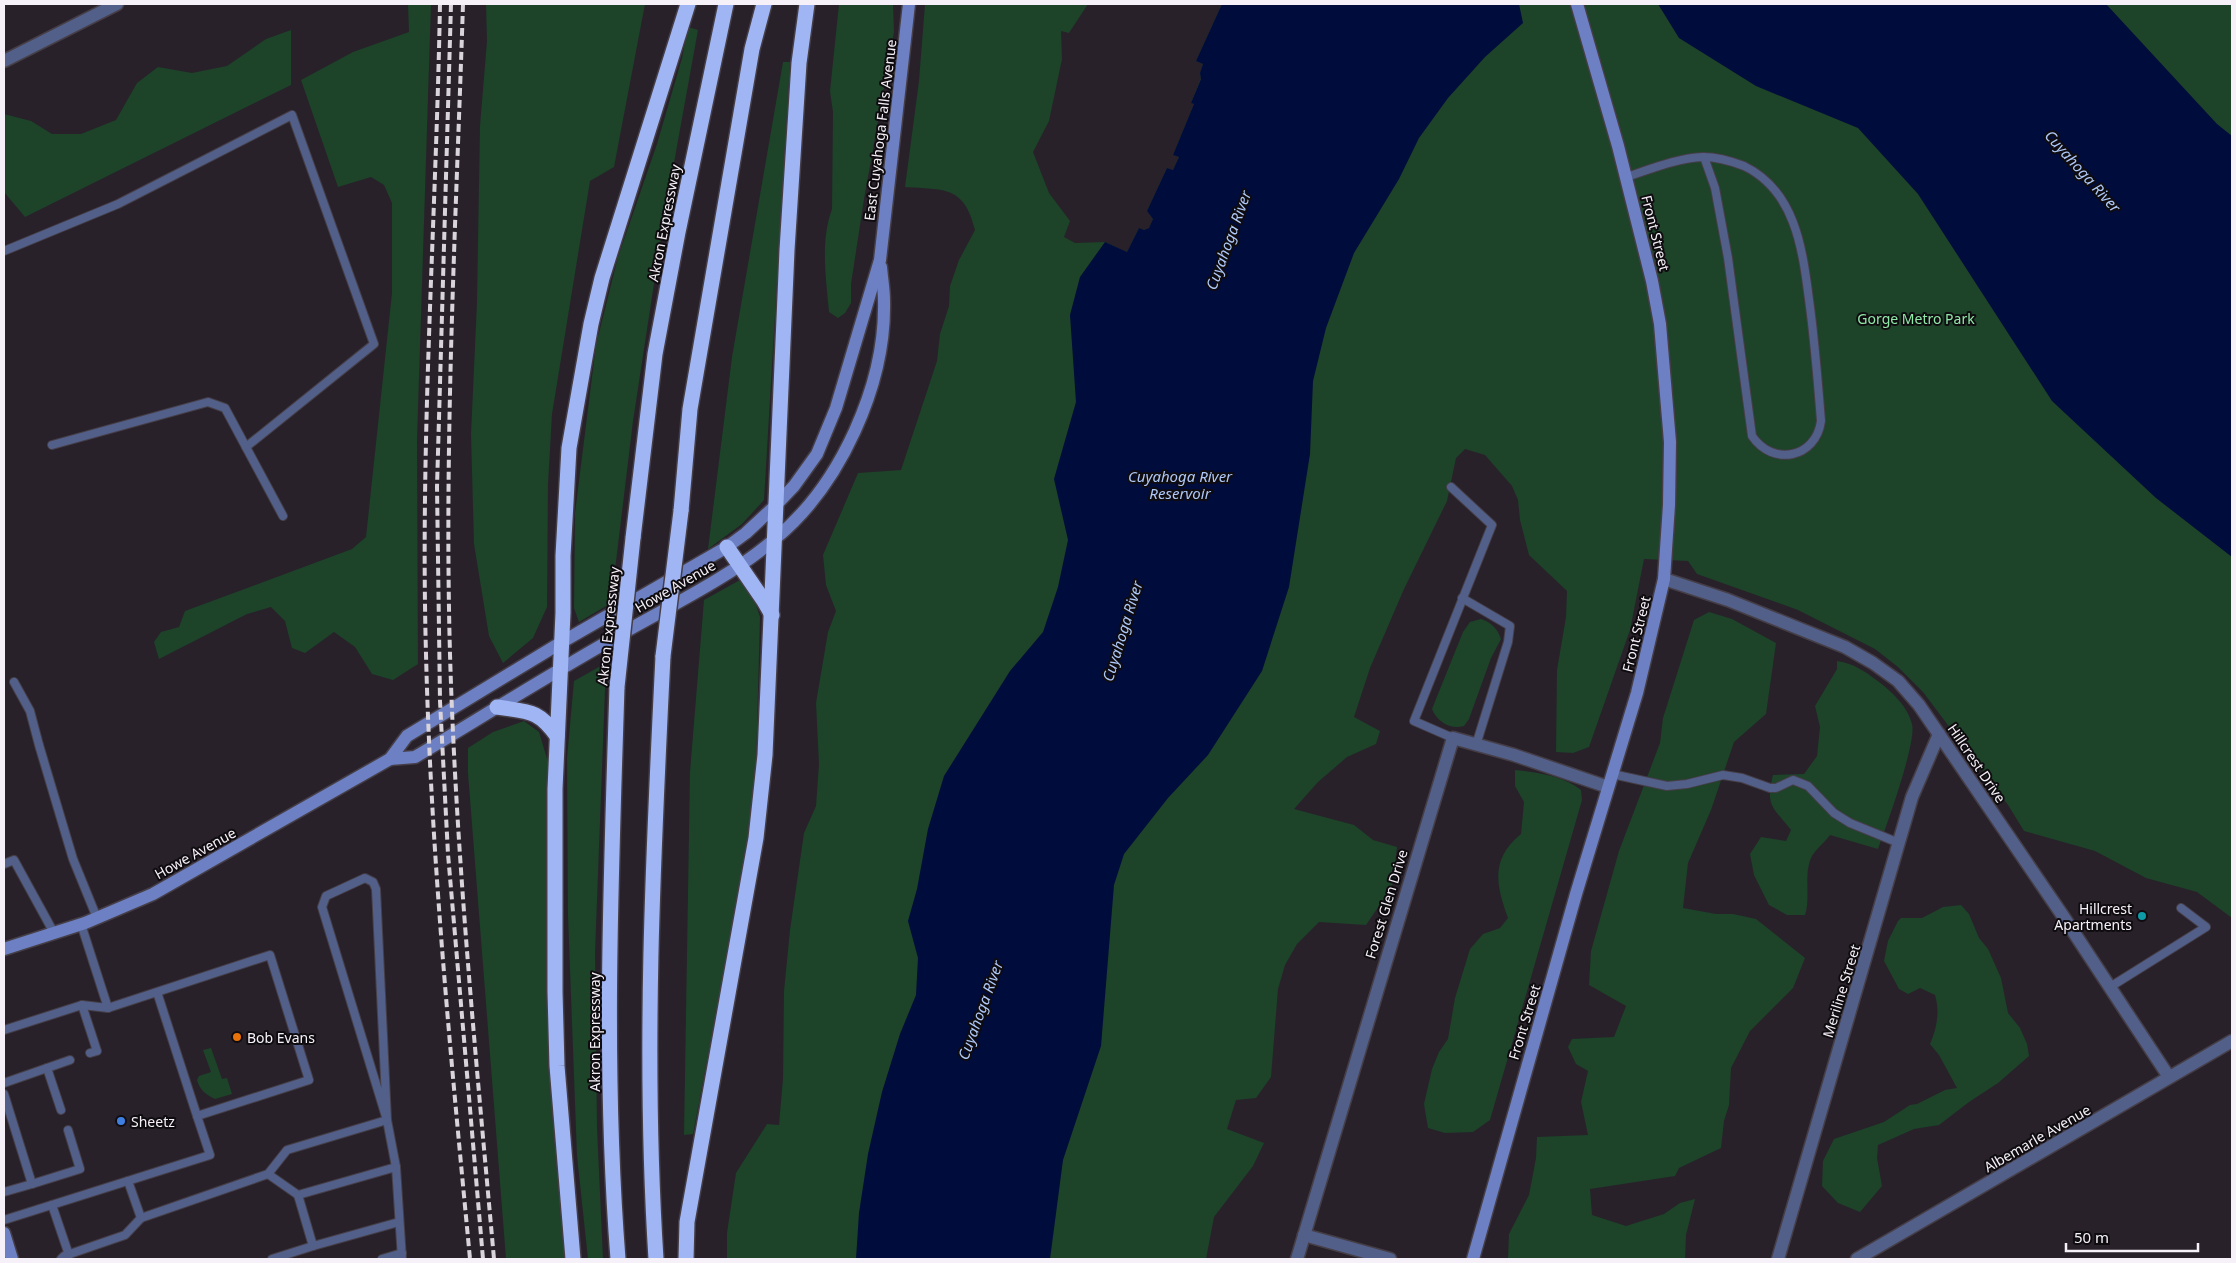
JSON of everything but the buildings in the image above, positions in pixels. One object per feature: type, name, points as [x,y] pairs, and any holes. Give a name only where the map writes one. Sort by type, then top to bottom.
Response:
[{"type":"highway","points":[[573,1259],[557,1066],[555,992],[555,789],[562,642],[562,556],[570,448],[591,324],[602,278],[634,171],[688,4]]},
{"type":"highway","name":"Akron Expressway","points":[[618,1259],[610,1069],[612,865],[617,687],[655,354],[678,232],[726,4]]},
{"type":"highway","points":[[656,1259],[649,1061],[653,865],[663,656],[681,511],[690,409],[749,68],[764,4]]},
{"type":"highway","points":[[686,1259],[686,1222],[756,838],[765,756],[776,538],[775,506],[787,240],[799,63],[808,4]]},
{"type":"highway","points":[[727,547],[772,615]]},
{"type":"highway","points":[[497,707],[535,713],[548,723],[558,736]]},
{"type":"street","points":[[4,60],[117,4]]},
{"type":"street","name":"East Cuyahoga Falls Avenue","points":[[764,517],[794,486],[817,454],[836,408],[880,260],[909,4]]},
{"type":"street","name":"Front Street","points":[[1473,1259],[1533,1042],[1652,638],[1664,579],[1669,505],[1670,442],[1664,352],[1652,281],[1626,177],[1577,4]]},
{"type":"street","name":"East Cuyahoga Falls Avenue","points":[[776,538],[794,522],[818,494],[854,435],[879,359],[884,302],[880,260]]},
{"type":"street","name":"Howe Avenue","points":[[4,949],[81,924],[181,879],[390,759],[407,736],[562,642],[727,547],[764,517]]},
{"type":"street","name":"Howe Avenue","points":[[390,759],[415,757],[561,669],[740,566],[776,538]]},
{"type":"street","name":"Hillcrest Drive","points":[[1664,579],[1728,600],[1844,647],[1873,663],[1898,681],[1919,705],[1939,734],[2170,1077]]},
{"type":"street","name":"Meriline Street","points":[[1778,1259],[1912,797],[1939,734]]},
{"type":"street","points":[[1453,738],[1608,787]]},
{"type":"street","name":"Forest Glen Drive","points":[[1297,1259],[1453,738]]},
{"type":"street","name":"Albemarle Avenue","points":[[1857,1259],[2232,1041]]},
{"type":"street","points":[[1304,1235],[1390,1259]]},
{"type":"street","points":[[5,1242],[12,1259]]},
{"type":"lane","points":[[4,251],[118,204],[292,115],[374,344],[246,446]]},
{"type":"lane","points":[[1626,177],[1668,164],[1704,157],[1735,162],[1761,176],[1782,198],[1795,226],[1813,330],[1821,421],[1816,438],[1809,446],[1798,453],[1787,455],[1774,454],[1758,445],[1752,436],[1728,258],[1714,188],[1704,157]]},
{"type":"lane","points":[[52,445],[208,402],[225,408],[283,516]]},
{"type":"lane","points":[[1451,487],[1492,525],[1414,721],[1453,738]]},
{"type":"lane","points":[[1462,598],[1510,626],[1508,642],[1476,745]]},
{"type":"lane","points":[[14,682],[30,711],[73,859],[96,918]]},
{"type":"lane","points":[[1612,774],[1667,786],[1687,784],[1724,775],[1742,778],[1770,788],[1776,788],[1792,780],[1808,786],[1834,813],[1899,843]]},
{"type":"lane","points":[[4,864],[14,860],[54,933]]},
{"type":"lane","points":[[382,1259],[402,1256],[396,1166],[388,1120],[376,889],[373,882],[365,878],[326,896],[322,908],[388,1120]]},
{"type":"lane","points":[[2110,987],[2206,927],[2181,908]]},
{"type":"lane","points":[[81,924],[108,1008]]},
{"type":"lane","points":[[4,1030],[82,1005],[108,1008],[270,955],[309,1080],[197,1116]]},
{"type":"lane","points":[[4,1220],[210,1154],[157,992]]},
{"type":"lane","points":[[82,1005],[97,1051],[90,1053]]},
{"type":"lane","points":[[4,1083],[70,1060]]},
{"type":"lane","points":[[47,1068],[61,1110]]},
{"type":"lane","points":[[4,1094],[32,1184]]},
{"type":"lane","points":[[61,1259],[69,1254],[125,1235],[141,1218],[268,1174],[287,1150],[388,1120]]},
{"type":"lane","points":[[4,1192],[80,1169],[68,1130]]},
{"type":"lane","points":[[298,1195],[396,1166]]},
{"type":"lane","points":[[268,1174],[298,1195],[312,1246]]},
{"type":"lane","points":[[128,1181],[141,1218]]},
{"type":"lane","points":[[52,1205],[69,1254]]},
{"type":"lane","points":[[272,1259],[399,1222]]},
{"type":"green space","points":[[408,4],[431,4],[417,440],[418,664],[393,680],[372,674],[355,647],[334,632],[305,653],[292,648],[285,621],[271,607],[247,614],[159,659],[154,642],[161,632],[179,627],[185,611],[352,549],[366,537],[392,293],[392,203],[384,185],[371,177],[338,187],[301,80],[353,52],[409,32]]},
{"type":"green space","points":[[486,4],[645,4],[614,167],[590,181],[552,414],[548,484],[547,607],[533,638],[503,663],[489,636],[474,544],[471,434],[477,302],[480,126],[487,41]]},
{"type":"green space","points":[[839,4],[893,4],[894,32],[864,199],[851,284],[851,303],[845,313],[838,318],[829,312],[825,273],[825,247],[828,222],[832,209],[833,112],[830,91]]},
{"type":"green space","name":"Gorge Metro Park","points":[[925,4],[1088,4],[1069,33],[1061,31],[1062,59],[1049,121],[1033,152],[1049,193],[1070,221],[1064,237],[1075,243],[1105,242],[1127,252],[1139,228],[1144,230],[1149,228],[1153,219],[1147,211],[1167,168],[1173,170],[1179,157],[1173,155],[1194,104],[1191,103],[1201,78],[1200,73],[1203,64],[1196,61],[1222,4],[2232,4],[2232,918],[2197,892],[2146,878],[2095,851],[2024,831],[2008,805],[1923,692],[1898,667],[1875,649],[1798,610],[1697,574],[1688,561],[1644,559],[1630,630],[1589,747],[1573,753],[1556,752],[1557,670],[1566,617],[1567,591],[1529,555],[1520,520],[1518,500],[1512,486],[1485,455],[1465,449],[1456,458],[1447,501],[1404,589],[1370,668],[1354,717],[1380,731],[1376,744],[1347,757],[1318,782],[1294,809],[1354,825],[1373,840],[1397,847],[1392,887],[1366,925],[1319,922],[1297,944],[1285,965],[1278,989],[1271,1077],[1256,1098],[1236,1100],[1227,1129],[1264,1143],[1253,1166],[1214,1217],[1206,1259],[727,1259],[727,1233],[736,1173],[767,1124],[779,1125],[783,1078],[784,991],[790,930],[804,833],[816,806],[819,764],[816,703],[828,632],[836,611],[826,585],[823,555],[858,473],[901,470],[937,361],[940,334],[949,306],[950,286],[959,260],[975,230],[965,205],[958,197],[941,190],[905,187],[919,81]]},
{"type":"green space","points":[[688,27],[698,30],[664,218],[633,421],[611,603],[579,622],[574,608],[575,513],[596,345],[618,257],[657,144],[682,58]]},
{"type":"green space","points":[[291,30],[291,85],[25,217],[4,192],[4,114],[31,121],[52,134],[81,134],[116,120],[137,83],[158,67],[192,73],[227,66],[266,39]]},
{"type":"green space","points":[[783,62],[790,62],[764,500],[742,524],[708,549],[732,357]]},
{"type":"green space","points":[[740,580],[753,596],[760,617],[756,767],[744,867],[693,1134],[684,1135],[690,772],[704,600]]},
{"type":"green space","points":[[1709,612],[1732,619],[1776,643],[1766,714],[1734,742],[1711,810],[1688,863],[1683,908],[1716,914],[1733,914],[1756,919],[1805,958],[1793,988],[1750,1031],[1731,1068],[1729,1105],[1724,1121],[1721,1148],[1679,1168],[1675,1176],[1590,1189],[1592,1215],[1626,1226],[1664,1214],[1680,1203],[1695,1199],[1686,1235],[1685,1259],[1508,1259],[1509,1234],[1529,1195],[1536,1158],[1537,1137],[1588,1135],[1581,1102],[1588,1071],[1576,1064],[1568,1047],[1572,1039],[1614,1037],[1626,1006],[1589,985],[1591,951],[1619,851],[1660,743],[1663,718],[1694,620]]},
{"type":"green space","points":[[1481,619],[1494,626],[1501,639],[1491,658],[1469,719],[1464,726],[1449,726],[1437,718],[1432,709],[1463,632],[1470,622]]},
{"type":"green space","points":[[1837,661],[1849,664],[1867,673],[1883,685],[1901,703],[1908,713],[1912,724],[1910,748],[1900,785],[1878,849],[1830,835],[1814,853],[1809,863],[1805,915],[1787,915],[1769,905],[1754,875],[1750,854],[1761,837],[1786,841],[1791,830],[1775,811],[1770,800],[1773,775],[1804,774],[1817,756],[1820,727],[1815,706],[1837,669]]},
{"type":"green space","points":[[606,663],[595,953],[597,1128],[603,1259],[588,1259],[577,1156],[568,916],[567,758],[574,681]]},
{"type":"green space","points":[[524,721],[539,732],[548,762],[548,1059],[570,1259],[506,1259],[468,773],[468,748],[493,732]]},
{"type":"green space","points":[[1515,770],[1541,774],[1566,781],[1581,790],[1582,800],[1490,1120],[1473,1132],[1445,1133],[1428,1128],[1424,1104],[1432,1069],[1439,1052],[1448,1039],[1455,998],[1470,949],[1483,934],[1500,928],[1508,918],[1501,894],[1498,873],[1504,853],[1521,834],[1524,802],[1515,786]]},
{"type":"green space","points":[[1961,905],[1969,914],[1979,938],[1988,949],[2001,978],[2008,1013],[2020,1028],[2027,1044],[2029,1056],[1998,1083],[1939,1125],[1914,1129],[1878,1145],[1877,1158],[1882,1186],[1860,1212],[1838,1203],[1822,1186],[1823,1161],[1834,1139],[1884,1122],[1910,1105],[1917,1104],[1945,1090],[1957,1088],[1939,1055],[1930,1044],[1937,1020],[1935,995],[1920,988],[1908,994],[1899,989],[1884,961],[1888,941],[1901,918],[1922,918],[1943,907]]},
{"type":"green space","points":[[211,1048],[222,1079],[227,1078],[232,1094],[215,1099],[203,1091],[197,1080],[199,1076],[211,1072],[203,1050]]},
{"type":"water","name":"Cuyahoga River Reservoir","points":[[1222,4],[1519,4],[1523,23],[1485,57],[1448,98],[1419,138],[1399,179],[1354,253],[1326,328],[1313,381],[1310,454],[1289,587],[1262,671],[1208,755],[1168,798],[1124,854],[1114,885],[1101,1046],[1063,1160],[1050,1259],[856,1259],[859,1213],[868,1154],[882,1092],[900,1034],[916,995],[918,958],[908,921],[917,889],[928,829],[944,776],[1010,671],[1043,632],[1058,587],[1068,540],[1054,479],[1076,402],[1070,315],[1080,277],[1105,242],[1127,252],[1139,228],[1144,230],[1149,228],[1153,219],[1147,211],[1167,168],[1173,170],[1179,157],[1173,155],[1194,104],[1191,103],[1201,79],[1200,73],[1203,64],[1196,61]]},
{"type":"water","name":"Cuyahoga River","points":[[1658,4],[2106,4],[2217,124],[2232,136],[2232,557],[2156,498],[2052,401],[1918,194],[1858,128],[1756,86],[1679,38]]},
{"type":"railway","points":[[440,4],[425,491],[426,654],[437,882],[470,1259]]},
{"type":"railway","points":[[451,4],[437,487],[440,701],[448,854],[483,1259]]},
{"type":"railway","points":[[463,4],[450,410],[450,654],[462,882],[494,1259]]},
{"type":"place","name":"Hillcrest Apartments","points":[[2142,916]]},
{"type":"place","name":"Bob Evans","points":[[237,1037]]},
{"type":"place","name":"Sheetz","points":[[121,1121]]}]
